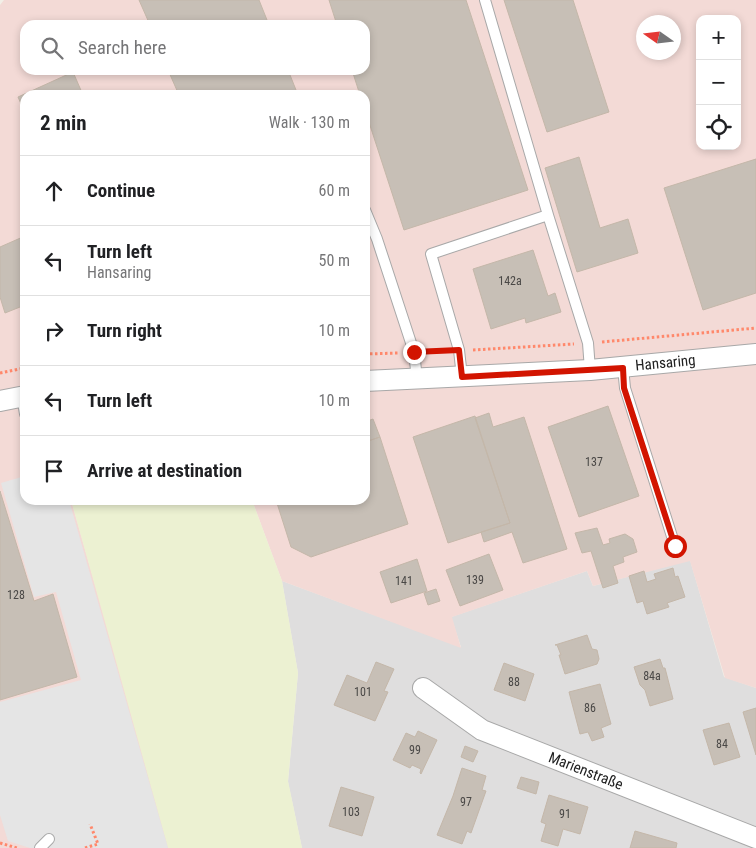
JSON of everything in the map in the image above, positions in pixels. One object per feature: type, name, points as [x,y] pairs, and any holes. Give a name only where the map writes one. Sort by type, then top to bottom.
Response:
[{"type":"street","name":"Hansaring","points":[[370,381],[623,368],[756,354]]},
{"type":"street","points":[[0,400],[20,402]]},
{"type":"street","name":"Marienstraße","points":[[423,688],[482,730],[756,838]]},
{"type":"lane","points":[[485,0],[588,343],[590,370]]},
{"type":"lane","points":[[462,377],[459,350],[431,254],[548,215]]},
{"type":"lane","points":[[370,222],[414,352],[417,379]]},
{"type":"lane","points":[[623,368],[624,388],[675,546]]},
{"type":"lane","points":[[40,848],[49,839]]},
{"type":"path","points":[[370,354],[588,343],[756,328]]},
{"type":"path","points":[[0,373],[20,369]]},
{"type":"path","points":[[86,848],[98,844],[90,824]]},
{"type":"path","points":[[0,843],[17,848]]},
{"type":"shaded area","points":[[4,0],[756,0],[756,688],[725,678],[690,561],[593,586],[587,571],[452,617],[461,648],[282,581],[254,505],[370,505],[370,90],[20,90],[20,505],[72,505],[170,848],[0,848],[0,5]]},
{"type":"shaded area","points":[[20,477],[20,505],[70,505],[168,848],[30,848],[8,841],[0,815],[0,702],[81,680],[56,592],[34,597],[1,483]]},
{"type":"shaded area","points":[[690,560],[724,677],[756,688],[756,848],[302,848],[288,782],[298,673],[282,581],[461,647],[451,617],[587,571],[593,586]]},
{"type":"green space","points":[[72,505],[254,505],[282,581],[298,673],[288,781],[302,848],[168,848]]},
{"type":"building","points":[[139,0],[259,0],[267,20],[148,20]]},
{"type":"building","points":[[329,0],[466,0],[528,190],[404,230],[370,125],[370,90],[358,90],[354,75],[370,75],[370,20],[335,20]]},
{"type":"building","points":[[504,0],[573,0],[609,112],[547,132]]},
{"type":"building","points":[[66,75],[74,75],[81,90],[33,90]]},
{"type":"building","points":[[170,75],[290,75],[296,90],[177,90]]},
{"type":"building","points":[[579,157],[600,228],[628,219],[638,253],[577,272],[545,168]]},
{"type":"building","points":[[756,159],[756,293],[703,310],[664,188]]},
{"type":"building","points":[[20,238],[20,307],[5,313],[0,297],[0,247]]},
{"type":"building","points":[[533,250],[548,296],[555,293],[561,312],[526,323],[525,318],[491,329],[473,269]]},
{"type":"building","points":[[608,406],[639,496],[579,517],[548,427]]},
{"type":"building","points":[[489,413],[493,427],[524,417],[567,549],[523,563],[512,532],[484,542],[481,532],[510,523],[475,418]]},
{"type":"building","points":[[475,416],[510,523],[448,543],[413,437]]},
{"type":"building","points":[[373,419],[380,437],[370,440],[370,420]]},
{"type":"building","points":[[380,437],[408,524],[311,557],[291,547],[278,505],[370,505],[370,440]]},
{"type":"building","points":[[0,491],[34,601],[53,594],[77,677],[0,700]]},
{"type":"building","points":[[597,528],[603,545],[610,543],[609,539],[625,534],[633,539],[637,552],[623,557],[624,562],[613,566],[618,583],[603,588],[591,551],[582,553],[575,533]]},
{"type":"building","points":[[489,554],[503,590],[460,606],[446,570]]},
{"type":"building","points":[[417,559],[427,591],[391,603],[380,572]]},
{"type":"building","points":[[673,568],[675,577],[678,576],[685,597],[667,603],[669,607],[647,614],[643,601],[637,603],[629,576],[644,571],[647,582],[656,579],[654,574]]},
{"type":"building","points":[[436,589],[440,601],[428,605],[424,593]]},
{"type":"building","points":[[587,635],[592,649],[597,650],[599,659],[597,664],[565,674],[559,655],[561,655],[557,645],[555,645]]},
{"type":"building","points":[[660,659],[663,668],[665,668],[673,699],[650,706],[634,667]]},
{"type":"building","points":[[376,662],[394,669],[384,691],[388,692],[375,721],[334,705],[347,675],[367,683]]},
{"type":"building","points":[[504,663],[534,674],[525,701],[494,690]]},
{"type":"building","points":[[600,684],[611,724],[601,728],[604,737],[592,741],[588,732],[580,734],[569,692]]},
{"type":"building","points":[[756,708],[756,755],[743,712]]},
{"type":"building","points":[[729,723],[740,757],[714,765],[703,730]]},
{"type":"building","points":[[418,731],[437,740],[421,774],[421,769],[412,765],[410,768],[393,760],[406,733],[415,737]]},
{"type":"building","points":[[465,746],[478,751],[473,762],[461,757]]},
{"type":"building","points":[[462,768],[486,776],[482,790],[486,791],[471,833],[467,831],[462,844],[437,835]]},
{"type":"building","points":[[521,777],[539,782],[536,794],[517,788]]},
{"type":"building","points":[[341,787],[374,797],[362,836],[329,826]]},
{"type":"building","points":[[549,795],[588,807],[580,834],[563,829],[558,846],[541,841],[546,824],[541,822]]},
{"type":"building","points":[[635,831],[677,843],[676,848],[630,848]]},
{"type":"route","points":[[414,352],[459,350],[462,377],[623,368],[624,388],[675,546]]}]
